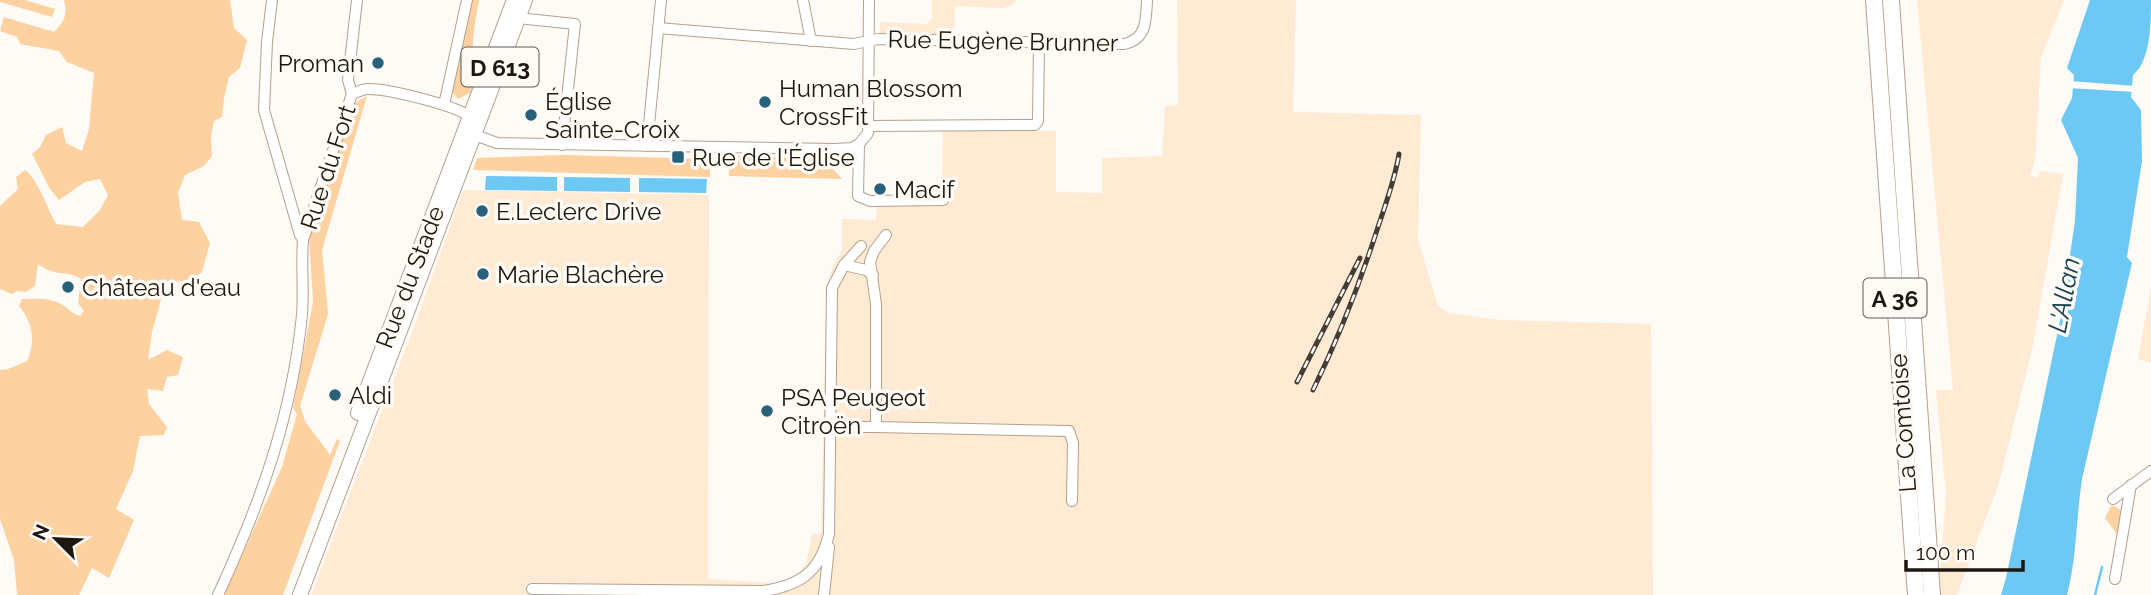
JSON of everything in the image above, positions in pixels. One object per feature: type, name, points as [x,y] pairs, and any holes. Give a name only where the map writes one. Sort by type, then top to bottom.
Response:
[{"type":"highway","name":"La Comtoise","points":[[1874,0],[1916,595]]},
{"type":"highway","name":"La Comtoise","points":[[1891,0],[1933,595]]},
{"type":"main road","name":"D 613","points":[[471,117],[514,0]]},
{"type":"main road","name":"D 613","points":[[475,135],[525,0]]},
{"type":"main road","name":"Rue du Stade","points":[[290,595],[471,117]]},
{"type":"main road","name":"Rue du Stade","points":[[300,595],[475,135]]},
{"type":"street","points":[[218,595],[267,479],[293,373],[302,316],[303,240],[264,110],[272,0]]},
{"type":"street","points":[[357,0],[348,80],[352,94],[366,89],[444,105],[471,117],[475,135]]},
{"type":"street","points":[[444,105],[467,0]]},
{"type":"street","points":[[647,146],[661,0]]},
{"type":"street","points":[[803,0],[811,41]]},
{"type":"street","points":[[461,143],[475,135],[497,143],[852,148],[866,137],[868,126],[869,0]]},
{"type":"street","name":"Rue Eugène Brunner","points":[[658,28],[854,44],[878,40],[1124,44],[1132,43],[1143,31],[1147,0]]},
{"type":"street","points":[[518,18],[575,24],[562,145]]},
{"type":"street","points":[[868,126],[1035,125],[1038,121],[1038,42]]},
{"type":"street","name":"Rue du Fort","points":[[303,240],[352,94]]},
{"type":"street","points":[[859,144],[858,196],[870,201],[943,200]]},
{"type":"street","points":[[876,427],[876,304],[870,262],[874,251],[886,235]]},
{"type":"street","points":[[824,595],[829,534],[832,288],[844,265],[861,246]]},
{"type":"street","points":[[844,265],[866,270],[873,275]]},
{"type":"street","points":[[831,427],[1069,431],[1073,443],[1072,501]]},
{"type":"street","points":[[2113,499],[2151,471]]},
{"type":"street","points":[[2115,579],[2131,485]]},
{"type":"street","points":[[531,589],[781,589],[814,570],[829,534]]},
{"type":"shaded area","points":[[0,0],[25,0],[55,9],[52,17]]},
{"type":"shaded area","points":[[64,0],[230,0],[234,28],[247,40],[240,68],[229,77],[222,117],[214,121],[211,136],[212,156],[204,166],[185,175],[178,193],[182,220],[199,222],[210,243],[202,272],[190,281],[166,282],[152,332],[148,360],[167,350],[183,357],[178,375],[167,377],[163,391],[147,389],[149,404],[167,427],[164,435],[140,436],[133,471],[116,509],[134,520],[109,578],[92,568],[79,595],[17,595],[14,560],[0,519],[0,370],[27,361],[30,354],[32,332],[19,306],[22,299],[51,300],[80,316],[84,311],[78,303],[81,279],[50,271],[38,264],[35,286],[26,292],[17,291],[12,294],[0,289],[0,206],[18,189],[16,177],[25,170],[39,188],[56,224],[83,227],[100,210],[108,195],[100,179],[85,182],[59,200],[50,189],[32,154],[40,147],[46,135],[62,127],[66,143],[82,151],[89,129],[94,73],[67,62],[59,51],[20,44],[17,37],[0,31],[4,17],[54,32],[64,18]]},
{"type":"shaded area","points":[[471,0],[479,0],[473,50],[476,65],[483,64],[470,93],[458,99],[453,93],[452,83]]},
{"type":"shaded area","points":[[932,0],[1016,0],[1014,4],[1003,8],[955,6],[954,34],[880,34],[880,22],[927,24],[932,18]]},
{"type":"shaded area","points":[[1177,0],[1296,0],[1293,112],[1421,115],[1418,240],[1438,306],[1449,313],[1500,320],[1651,324],[1653,595],[311,595],[416,322],[463,190],[709,195],[708,579],[770,583],[786,580],[799,572],[806,564],[812,534],[821,534],[827,287],[832,268],[842,250],[842,219],[876,220],[877,206],[946,205],[946,192],[942,191],[943,130],[1056,131],[1056,192],[1102,193],[1102,158],[1162,156],[1165,106],[1178,105]]},
{"type":"shaded area","points":[[1917,0],[2064,0],[2041,57],[2035,160],[2030,175],[2038,178],[2040,171],[2063,174],[2032,350],[1999,483],[1957,595],[1934,595],[1940,576],[1946,494],[1936,390],[1953,390]]},
{"type":"shaded area","points":[[367,96],[322,250],[328,314],[300,406],[306,423],[329,453],[329,457],[337,439],[340,441],[283,595],[224,595],[282,467],[297,414],[293,408],[313,302],[309,236],[349,113],[355,103]]},
{"type":"shaded area","points":[[564,155],[710,159],[710,177],[473,170],[477,158]]},
{"type":"shaded area","points":[[729,155],[824,159],[842,179],[729,176]]},
{"type":"shaded area","points":[[2151,288],[2151,363],[2138,359]]},
{"type":"shaded area","points":[[2111,506],[2122,511],[2121,533],[2117,534],[2105,518]]},
{"type":"water","points":[[2090,0],[2151,0],[2147,51],[2139,69],[2133,75],[2131,97],[2141,110],[2142,161],[2127,257],[2132,263],[2082,479],[2073,566],[2067,595],[2001,595],[2061,316],[2075,221],[2078,158],[2061,120],[2072,98],[2074,75],[2067,68]]},
{"type":"water","points":[[486,176],[557,177],[557,191],[485,190]]},
{"type":"water","points":[[564,177],[630,178],[630,192],[564,191]]},
{"type":"water","points":[[639,178],[707,179],[706,193],[639,192]]},
{"type":"pier","points":[[2070,81],[2135,86],[2135,92],[2069,88]]},
{"type":"waterway","points":[[2095,595],[2102,567]]},
{"type":"railway","points":[[1313,390],[1364,269],[1390,191],[1399,154]]},
{"type":"railway","points":[[1297,382],[1360,258]]},
{"type":"place","name":"Proman","points":[[378,63]]},
{"type":"place","name":"Human Blossom CrossFit","points":[[765,102]]},
{"type":"place","name":"Église Sainte-Croix","points":[[531,115]]},
{"type":"place","name":"Rue de l'Église","points":[[678,157]]},
{"type":"place","name":"Macif","points":[[880,189]]},
{"type":"place","name":"E.Leclerc Drive","points":[[482,211]]},
{"type":"place","name":"Marie Blachère","points":[[483,274]]},
{"type":"place","name":"Château d'eau","points":[[68,287]]},
{"type":"place","name":"Aldi","points":[[335,395]]},
{"type":"place","name":"PSA Peugeot Citroën","points":[[767,411]]},
{"type":"water label","name":"L'Allan","points":[[2064,295]]}]
